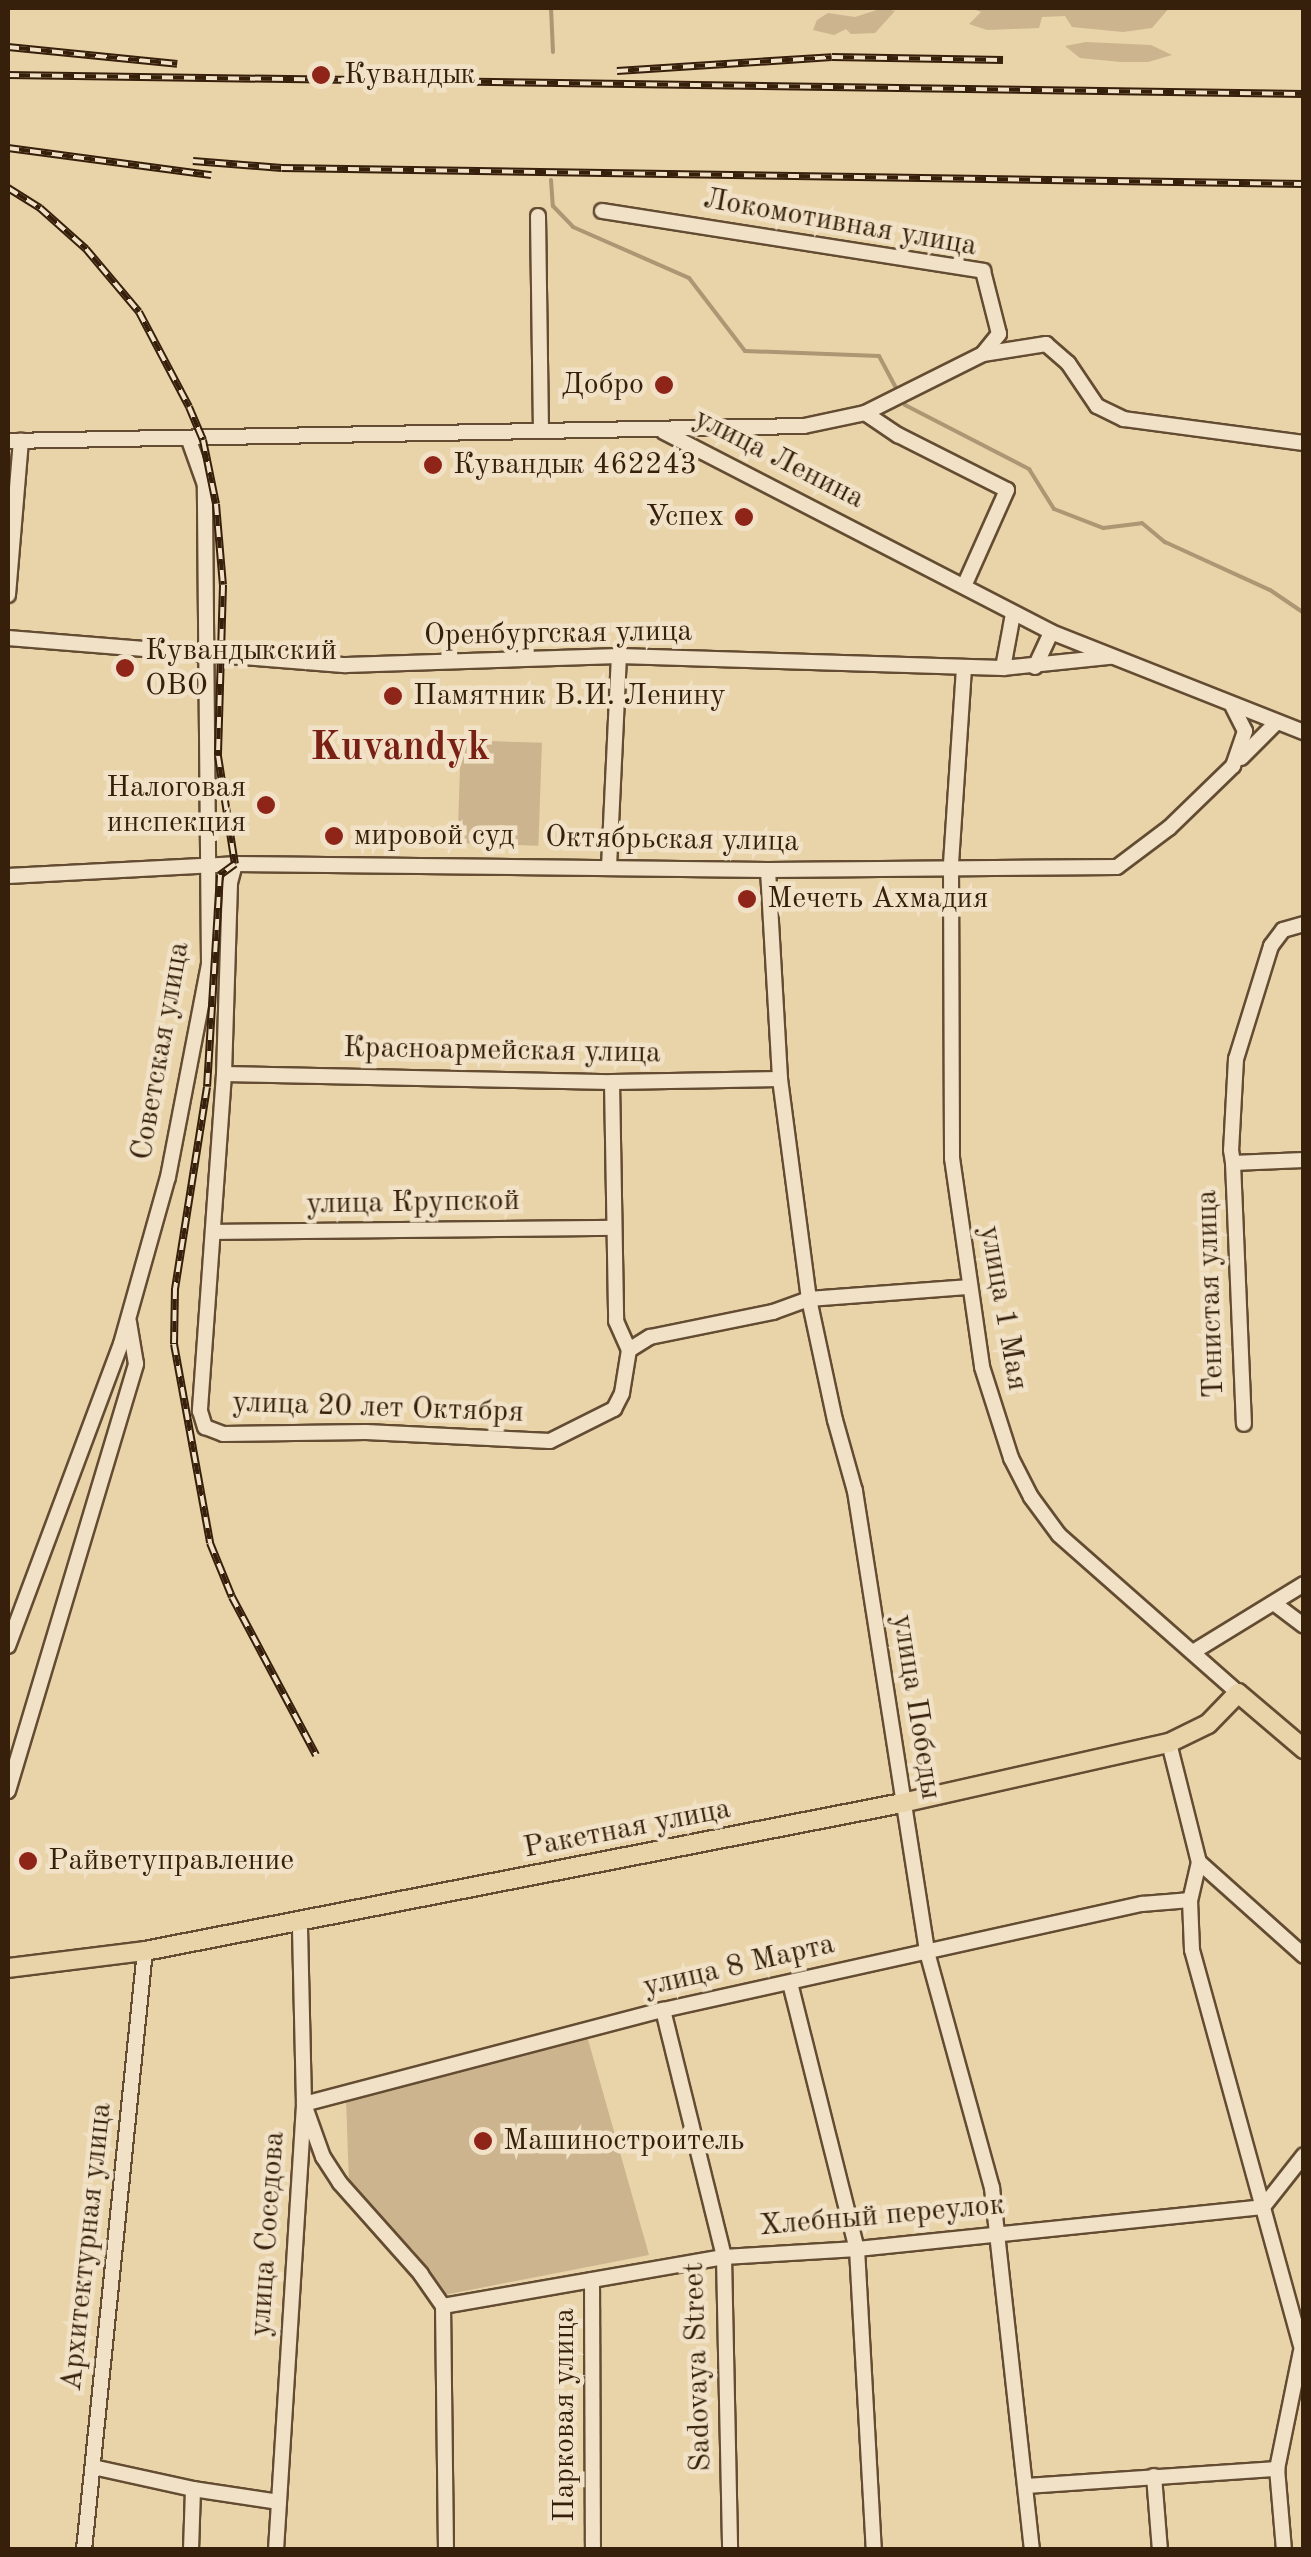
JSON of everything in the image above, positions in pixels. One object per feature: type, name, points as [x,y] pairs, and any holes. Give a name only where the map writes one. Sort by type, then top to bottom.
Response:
[{"type":"main road","name":"Ракетная улица","points":[[8,1968],[145,1951],[902,1803],[1170,1743],[1208,1724],[1238,1693]]},
{"type":"main road","points":[[1238,1693],[1304,1748]]},
{"type":"street","name":"Локомотивная улица","points":[[602,211],[983,271],[999,334],[983,354]]},
{"type":"street","points":[[538,216],[541,430]]},
{"type":"street","points":[[659,430],[804,426],[866,413],[983,354],[1046,344],[1068,363],[1097,406],[1124,419],[1304,443]]},
{"type":"street","points":[[866,413],[898,435],[1007,490],[964,586]]},
{"type":"street","name":"улица Ленина","points":[[14,441],[659,430],[1051,632],[1233,708],[1304,732]]},
{"type":"street","name":"Советская улица","points":[[8,1646],[128,1316],[168,1177],[210,964],[206,484],[190,440]]},
{"type":"street","points":[[8,595],[14,441]]},
{"type":"street","points":[[1003,668],[1013,614]]},
{"type":"street","points":[[1035,666],[1051,632]]},
{"type":"street","name":"Оренбургская улица","points":[[8,638],[346,665],[619,656],[1003,668],[1110,658]]},
{"type":"street","points":[[610,866],[619,656]]},
{"type":"street","name":"улица 1 Мая","points":[[964,668],[951,866],[952,1158],[968,1288],[995,1413],[1031,1497],[1058,1535],[1238,1693]]},
{"type":"street","points":[[1233,708],[1245,731],[1233,766]]},
{"type":"street","name":"Октябрьская улица","points":[[8,876],[235,864],[768,870],[1117,866],[1170,828],[1275,724]]},
{"type":"street","points":[[212,1232],[224,1074],[230,883],[235,864]]},
{"type":"street","name":"улица Победы","points":[[768,870],[766,893],[780,1080],[809,1299],[834,1420],[855,1491],[927,1952],[992,2188],[1032,2550]]},
{"type":"street","name":"Тенистая улица","points":[[1244,1424],[1233,1163],[1236,1059],[1271,946],[1283,930],[1304,924]]},
{"type":"street","name":"Красноармейская улица","points":[[224,1074],[612,1082],[780,1080]]},
{"type":"street","points":[[612,1082],[616,1322],[629,1350],[650,1337],[772,1312],[809,1299],[968,1288]]},
{"type":"street","name":"Тенистая улица","points":[[1233,1163],[1304,1160]]},
{"type":"street","name":"улица Крупской","points":[[212,1232],[613,1228]]},
{"type":"street","name":"улица 20 лет Октября","points":[[212,1232],[200,1411],[205,1427],[223,1434],[366,1432],[550,1440],[614,1409],[622,1393],[629,1350]]},
{"type":"street","points":[[8,1791],[136,1364],[128,1316]]},
{"type":"street","points":[[1193,1652],[1304,1584]]},
{"type":"street","points":[[1274,1604],[1304,1626]]},
{"type":"street","points":[[1170,1743],[1199,1862],[1190,1900],[1192,1950],[1302,2354],[1277,2470],[1284,2550]]},
{"type":"street","points":[[1199,1862],[1304,1956]]},
{"type":"street","name":"улица 8 Марта","points":[[304,2104],[663,2010],[1142,1904],[1190,1900]]},
{"type":"street","name":"улица Соседова","points":[[276,2550],[304,2104],[300,1922]]},
{"type":"street","name":"Архитектурная улица","points":[[84,2550],[145,1951]]},
{"type":"street","points":[[790,1982],[857,2249],[874,2550]]},
{"type":"street","name":"Sadovaya Street","points":[[663,2010],[724,2256],[730,2550]]},
{"type":"street","points":[[304,2104],[324,2158],[340,2183],[422,2274],[443,2306],[446,2550]]},
{"type":"street","points":[[1263,2207],[1304,2155]]},
{"type":"street","name":"Хлебный переулок","points":[[443,2306],[724,2256],[857,2249],[1263,2207]]},
{"type":"street","name":"Парковая улица","points":[[592,2280],[593,2550]]},
{"type":"street","points":[[1291,2316],[1304,2300]]},
{"type":"street","points":[[93,2467],[193,2489],[279,2502]]},
{"type":"street","points":[[1026,2486],[1277,2470]]},
{"type":"street","points":[[1154,2476],[1160,2550]]},
{"type":"street","points":[[191,2550],[193,2489]]},
{"type":"shaded area","points":[[883,8],[895,11],[875,33],[851,34],[846,29],[834,35],[813,30],[817,20],[828,13],[855,17]]},
{"type":"shaded area","points":[[971,8],[1169,8],[1152,28],[1123,32],[1072,27],[1065,16],[1042,17],[1039,28],[987,30],[969,24],[981,12]]},
{"type":"shaded area","points":[[1086,42],[1151,45],[1172,55],[1148,62],[1121,62],[1080,58],[1065,46]]},
{"type":"shaded area","points":[[461,740],[542,743],[538,846],[457,843]]},
{"type":"shaded area","name":"Машиностроитель","points":[[587,2036],[649,2255],[444,2295],[414,2251],[349,2184],[346,2098]]},
{"type":"waterway","points":[[551,8],[553,52]]},
{"type":"waterway","points":[[551,180],[553,206],[573,227],[689,278],[745,351],[879,356],[905,405],[1029,469],[1054,509],[1103,528],[1142,523],[1165,542],[1270,590],[1304,613]]},
{"type":"railway","points":[[8,47],[177,64]]},
{"type":"railway","points":[[617,71],[832,57],[1003,60]]},
{"type":"railway","points":[[8,75],[1304,94]]},
{"type":"railway","points":[[8,148],[211,175]]},
{"type":"railway","points":[[193,161],[282,168],[1304,184]]},
{"type":"railway","points":[[8,188],[40,208],[86,249],[139,312],[203,440],[216,504],[223,585],[218,756],[235,864],[220,875],[207,1087],[175,1288],[174,1344],[210,1543],[232,1597],[316,1755]]},
{"type":"place","name":"Кувандык","points":[[321,75]]},
{"type":"place","name":"Добро","points":[[664,385]]},
{"type":"place","name":"Кувандык 462243","points":[[433,465]]},
{"type":"place","name":"Успех","points":[[744,517]]},
{"type":"place","name":"Кувандыкский ОВО","points":[[125,668]]},
{"type":"place","name":"Памятник В.И. Ленину","points":[[393,696]]},
{"type":"place","name":"Налоговая инспекция","points":[[266,805]]},
{"type":"place","name":"мировой суд","points":[[334,836]]},
{"type":"place","name":"Мечеть Ахмадия","points":[[747,899]]},
{"type":"place","name":"Райветуправление","points":[[28,1861]]},
{"type":"place","name":"Машиностроитель","points":[[483,2141]]},
{"type":"district","name":"Kuvandyk","points":[[400,749]]}]
